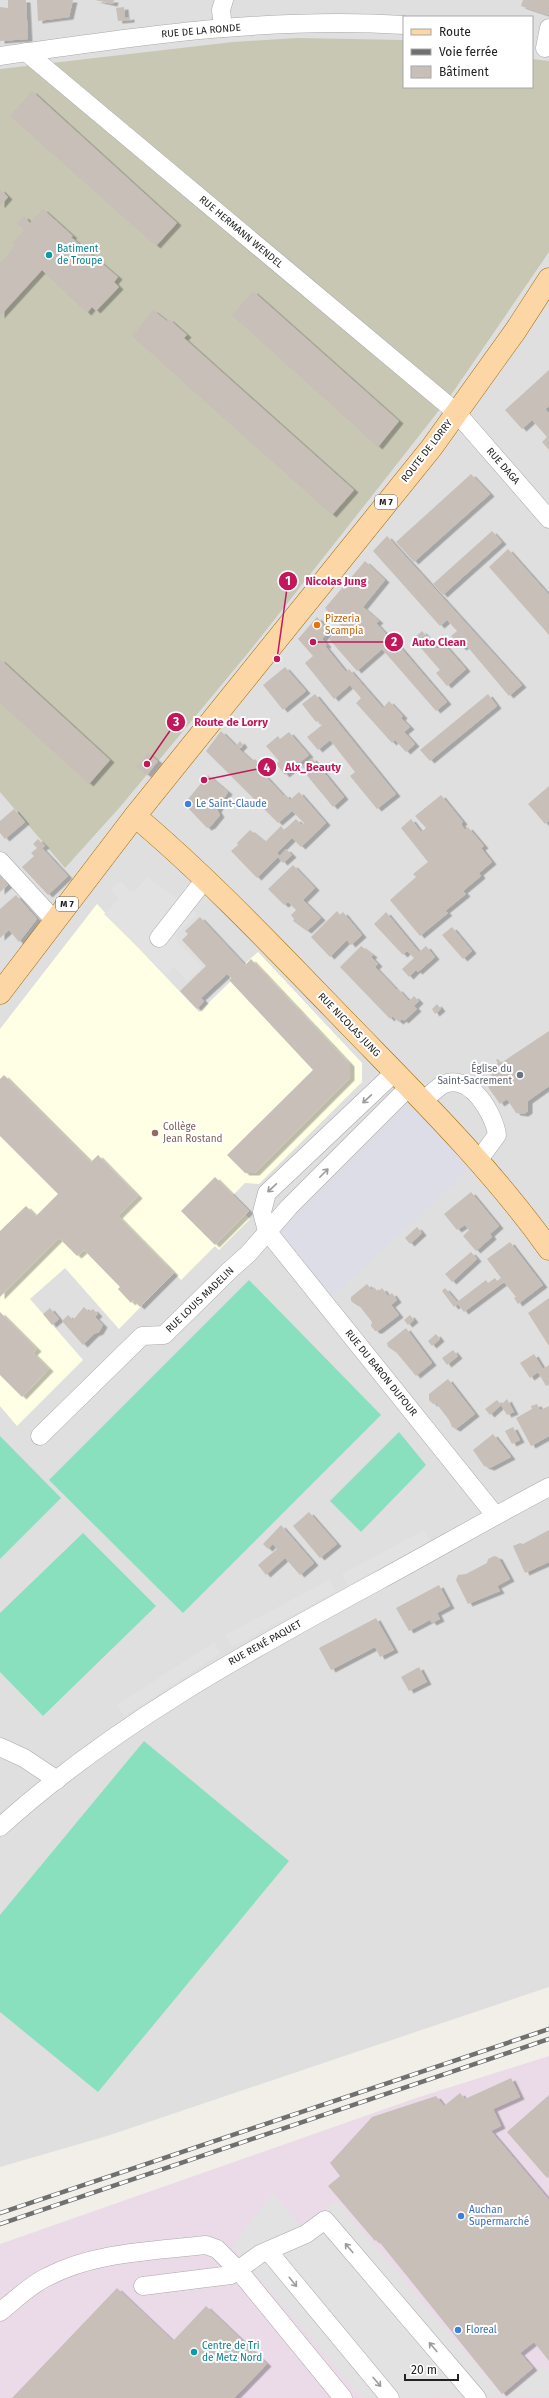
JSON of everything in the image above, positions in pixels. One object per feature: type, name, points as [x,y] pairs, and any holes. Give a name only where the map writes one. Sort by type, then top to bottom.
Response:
[{"type":"main road","name":"ROUTE DE LORRY","points":[[0,993],[134,816],[432,447],[549,279]]},
{"type":"main road","name":"RUE NICOLAS JUNG","points":[[134,816],[206,878],[409,1087],[478,1161],[528,1220],[549,1249]]},
{"type":"street","points":[[223,28],[221,10],[224,0]]},
{"type":"street","name":"RUE DE LA RONDE","points":[[0,56],[223,28],[360,22],[403,24]]},
{"type":"street","points":[[542,47],[549,28]]},
{"type":"street","name":"RUE HERMANN WENDEL","points":[[26,52],[456,412]]},
{"type":"street","name":"RUE DAGA","points":[[456,412],[549,519]]},
{"type":"street","points":[[0,861],[55,921]]},
{"type":"street","points":[[159,938],[206,878]]},
{"type":"street","points":[[267,1231],[262,1212],[267,1193],[409,1087],[442,1085],[453,1082],[465,1086],[475,1092],[495,1120],[497,1135],[478,1161]]},
{"type":"street","name":"RUE LOUIS MADELIN","points":[[40,1436],[142,1336],[164,1335],[248,1254],[267,1231],[409,1087]]},
{"type":"street","name":"RUE DU BARON DUFOUR","points":[[267,1231],[495,1515]]},
{"type":"street","name":"RUE RENÉ PAQUET","points":[[0,1827],[57,1780],[165,1702],[245,1653],[471,1531],[495,1515],[549,1487]]},
{"type":"street","points":[[0,1747],[24,1758],[57,1780]]},
{"type":"street","points":[[143,2286],[231,2275],[239,2271],[260,2254],[269,2252],[306,2234],[325,2220],[477,2398]]},
{"type":"street","points":[[0,2312],[45,2277],[68,2266],[121,2255],[206,2246],[217,2249],[239,2271],[336,2395]]},
{"type":"street","points":[[269,2252],[390,2398]]},
{"type":"shaded area","points":[[0,0],[549,0],[549,1987],[107,2136],[0,2167]]},
{"type":"shaded area","points":[[297,38],[403,40],[403,88],[533,88],[533,59],[549,61],[549,252],[451,395],[375,492],[248,653],[120,807],[65,868],[0,792],[0,69],[233,42]]},
{"type":"shaded area","points":[[147,877],[192,908],[197,915],[177,934],[176,937],[178,943],[203,967],[187,981],[174,967],[166,975],[104,914],[119,899],[110,889],[121,881],[130,891],[135,891]]},
{"type":"shaded area","name":"Collège Jean Rostand","points":[[97,904],[199,1012],[230,982],[230,977],[258,952],[362,1063],[362,1082],[259,1184],[245,1183],[233,1195],[249,1211],[246,1215],[250,1219],[219,1250],[215,1246],[181,1280],[174,1273],[119,1329],[65,1268],[30,1299],[83,1360],[17,1426],[0,1406],[0,1029]]},
{"type":"shaded area","points":[[409,1087],[478,1161],[325,1303],[267,1231]]},
{"type":"shaded area","points":[[424,1530],[430,1541],[348,1585],[342,1574]]},
{"type":"shaded area","points":[[329,1580],[336,1591],[232,1647],[225,1635]]},
{"type":"shaded area","points":[[214,1642],[221,1653],[124,1716],[117,1705]]},
{"type":"shaded area","points":[[549,2056],[549,2398],[0,2398],[0,2244],[419,2097]]},
{"type":"shaded area","points":[[273,2193],[302,2228],[336,2200],[503,2397],[544,2364],[549,2370],[549,2397],[362,2398],[232,2246]]},
{"type":"green space","points":[[249,1280],[381,1415],[183,1613],[49,1480]]},
{"type":"green space","points":[[399,1432],[426,1465],[361,1532],[330,1501]]},
{"type":"green space","points":[[0,1436],[61,1498],[0,1559]]},
{"type":"green space","points":[[83,1533],[156,1606],[43,1716],[0,1672],[0,1613]]},
{"type":"green space","points":[[144,1741],[289,1861],[98,2092],[0,2012],[0,1915]]},
{"type":"building","points":[[8,0],[26,0],[28,39],[0,41],[0,7],[8,8]]},
{"type":"building","points":[[37,0],[73,0],[69,17],[38,21]]},
{"type":"building","points":[[95,0],[114,0],[113,4]]},
{"type":"building","points":[[523,0],[549,0],[549,14],[548,15],[521,6]]},
{"type":"building","points":[[124,7],[125,18],[130,17],[130,20],[118,21],[116,8]]},
{"type":"building","points":[[32,91],[177,223],[156,246],[10,116]]},
{"type":"building","points":[[0,189],[8,197],[0,206]]},
{"type":"building","name":"Batiment de Troupe","points":[[43,209],[73,236],[71,237],[118,277],[114,282],[119,287],[96,311],[92,307],[87,313],[42,270],[0,316],[0,263],[15,246],[12,243],[24,230],[17,223],[24,216],[30,223]]},
{"type":"building","points":[[253,291],[399,421],[378,447],[232,315]]},
{"type":"building","points":[[153,310],[167,321],[169,319],[187,335],[184,338],[354,490],[332,515],[132,336]]},
{"type":"building","points":[[549,370],[549,406],[545,409],[549,413],[549,450],[542,442],[547,437],[532,420],[522,429],[505,410]]},
{"type":"building","points":[[471,474],[490,494],[414,562],[396,542]]},
{"type":"building","points":[[492,531],[502,542],[443,595],[433,584]]},
{"type":"building","points":[[387,536],[522,685],[509,696],[466,645],[462,648],[451,636],[457,631],[447,620],[440,626],[373,551]]},
{"type":"building","points":[[508,549],[549,595],[549,635],[489,567]]},
{"type":"building","points":[[365,561],[385,580],[363,607],[379,621],[376,623],[387,635],[389,634],[447,702],[436,711],[382,649],[357,671],[329,639],[342,627],[325,608]]},
{"type":"building","points":[[317,617],[329,631],[322,639],[327,645],[325,646],[346,672],[349,669],[383,708],[389,701],[403,716],[401,718],[410,727],[404,732],[415,744],[406,752],[395,740],[392,743],[356,703],[361,698],[350,685],[334,699],[305,663],[313,656],[298,639]]},
{"type":"building","points":[[422,631],[438,649],[444,644],[466,669],[447,686],[436,673],[440,670],[413,639]]},
{"type":"building","points":[[0,659],[110,760],[89,784],[0,703]]},
{"type":"building","points":[[285,667],[306,691],[283,710],[263,685]]},
{"type":"building","points":[[315,694],[396,794],[377,809],[350,776],[355,772],[330,740],[318,750],[307,737],[322,725],[318,721],[316,722],[302,704]]},
{"type":"building","points":[[488,694],[497,706],[430,761],[420,750]]},
{"type":"building","points":[[221,731],[236,746],[240,741],[243,745],[239,749],[252,761],[255,759],[258,762],[255,765],[284,796],[285,794],[290,800],[299,792],[326,823],[301,847],[292,838],[277,853],[280,856],[286,849],[292,855],[283,863],[278,857],[257,878],[231,851],[238,845],[237,843],[250,830],[265,842],[281,826],[284,830],[296,819],[302,825],[304,823],[292,811],[278,823],[206,751]]},
{"type":"building","points":[[289,732],[309,755],[285,775],[276,764],[279,761],[266,746],[278,736],[280,739]]},
{"type":"building","points":[[148,753],[158,761],[147,775],[136,767]]},
{"type":"building","points":[[312,758],[344,797],[333,807],[305,773],[306,771],[302,766]]},
{"type":"building","points":[[208,775],[228,792],[217,810],[220,815],[211,826],[207,828],[189,809],[188,799]]},
{"type":"building","points":[[549,786],[549,821],[545,824],[528,804]]},
{"type":"building","points":[[441,795],[463,822],[461,824],[465,830],[468,827],[484,846],[481,848],[492,862],[479,873],[481,876],[463,891],[466,894],[445,911],[448,913],[420,936],[390,900],[416,877],[413,874],[428,862],[401,828],[411,819],[421,832],[426,828],[415,816]]},
{"type":"building","points":[[14,809],[25,822],[5,839],[0,833],[0,821]]},
{"type":"building","points":[[38,839],[45,846],[42,848],[68,876],[48,895],[22,867],[34,856],[31,853],[37,848],[33,844]]},
{"type":"building","points":[[293,865],[315,888],[303,900],[321,918],[307,931],[293,921],[294,919],[291,915],[296,910],[288,902],[284,905],[268,889]]},
{"type":"building","points":[[0,875],[8,885],[0,892]]},
{"type":"building","points":[[16,895],[37,919],[19,942],[9,930],[0,938],[0,909]]},
{"type":"building","points":[[337,911],[340,915],[343,912],[362,935],[351,945],[347,940],[330,957],[311,937]]},
{"type":"building","points":[[386,912],[419,952],[426,946],[435,957],[418,972],[416,970],[409,977],[402,969],[414,958],[407,951],[403,955],[374,924]]},
{"type":"building","points":[[200,917],[245,965],[251,959],[350,1064],[350,1078],[255,1173],[245,1173],[227,1155],[313,1070],[229,980],[231,978],[227,974],[201,998],[204,1001],[197,1009],[180,991],[206,966],[182,940],[188,934],[185,931]]},
{"type":"building","points":[[452,927],[472,951],[463,959],[442,935]]},
{"type":"building","points":[[361,946],[373,955],[371,957],[378,964],[375,967],[397,990],[398,989],[409,1001],[414,996],[419,1001],[414,1006],[417,1009],[404,1021],[402,1019],[399,1022],[392,1016],[390,1019],[340,967]]},
{"type":"building","points":[[437,1004],[441,1009],[435,1014],[432,1009]]},
{"type":"building","name":"Église du Saint-Sacrement","points":[[549,1031],[549,1086],[528,1101],[528,1111],[524,1114],[516,1113],[507,1099],[500,1104],[488,1087],[496,1082],[486,1067],[489,1069],[498,1063],[496,1060],[498,1059],[501,1063]]},
{"type":"building","points":[[4,1075],[91,1162],[98,1155],[138,1196],[118,1216],[174,1273],[140,1307],[133,1300],[131,1303],[118,1289],[120,1287],[84,1250],[77,1256],[59,1238],[0,1297],[0,1231],[26,1206],[36,1216],[58,1194],[0,1136],[0,1079]]},
{"type":"building","points":[[215,1177],[249,1211],[215,1245],[181,1211]]},
{"type":"building","points":[[471,1192],[499,1226],[490,1234],[492,1237],[476,1251],[463,1236],[469,1230],[465,1225],[457,1230],[444,1214]]},
{"type":"building","points":[[417,1227],[422,1233],[410,1244],[405,1238]]},
{"type":"building","points":[[510,1242],[543,1285],[518,1304],[514,1298],[516,1297],[504,1282],[464,1312],[458,1304],[454,1307],[442,1291],[445,1288],[457,1302],[486,1280],[488,1283],[495,1278],[497,1281],[501,1278],[487,1259]]},
{"type":"building","points":[[471,1252],[477,1259],[452,1282],[445,1274]]},
{"type":"building","points":[[367,1284],[372,1290],[374,1287],[378,1292],[382,1288],[388,1296],[392,1293],[397,1300],[391,1305],[399,1315],[378,1331],[375,1331],[371,1326],[372,1322],[358,1304],[351,1301],[351,1297]]},
{"type":"building","points":[[549,1298],[549,1346],[528,1313]]},
{"type":"building","points":[[84,1307],[89,1312],[93,1309],[98,1314],[95,1317],[103,1325],[99,1332],[94,1334],[83,1345],[62,1321],[68,1315],[73,1320]]},
{"type":"building","points":[[50,1308],[59,1319],[52,1325],[43,1314]]},
{"type":"building","points":[[0,1312],[37,1349],[33,1353],[49,1369],[22,1397],[0,1375]]},
{"type":"building","points":[[410,1315],[414,1320],[408,1325],[404,1320]]},
{"type":"building","points":[[406,1328],[432,1363],[416,1376],[396,1352],[388,1347],[387,1343]]},
{"type":"building","points":[[436,1334],[440,1339],[432,1346],[428,1341]]},
{"type":"building","points":[[453,1350],[458,1356],[447,1365],[442,1358]]},
{"type":"building","points":[[534,1354],[543,1369],[549,1365],[549,1384],[546,1386],[538,1372],[530,1378],[520,1363]]},
{"type":"building","points":[[448,1379],[475,1414],[456,1429],[452,1427],[449,1420],[436,1403],[433,1404],[429,1400],[429,1394]]},
{"type":"building","points":[[507,1399],[514,1412],[507,1415],[501,1405]]},
{"type":"building","points":[[497,1400],[501,1405],[490,1415],[485,1409]]},
{"type":"building","points":[[537,1404],[540,1410],[549,1406],[549,1436],[531,1446],[516,1418],[532,1409],[531,1406]]},
{"type":"building","points":[[513,1427],[520,1440],[512,1444],[505,1431]]},
{"type":"building","points":[[493,1434],[511,1457],[490,1468],[484,1466],[473,1450]]},
{"type":"building","points":[[309,1512],[337,1544],[320,1558],[293,1526]]},
{"type":"building","points":[[281,1525],[314,1563],[300,1575],[285,1558],[266,1575],[258,1565],[277,1549],[273,1544],[268,1549],[263,1544]]},
{"type":"building","points":[[549,1530],[549,1562],[525,1573],[513,1546],[520,1543],[523,1544]]},
{"type":"building","points":[[494,1556],[498,1557],[510,1579],[497,1586],[500,1591],[468,1604],[456,1580],[458,1575],[466,1574],[487,1563],[488,1559]]},
{"type":"building","points":[[439,1585],[450,1606],[437,1613],[440,1619],[432,1623],[430,1620],[409,1631],[396,1608]]},
{"type":"building","points":[[376,1618],[394,1650],[380,1657],[375,1647],[331,1670],[319,1648]]},
{"type":"building","points":[[419,1667],[427,1682],[409,1691],[401,1677]]},
{"type":"building","name":"Auchan Supermarché","points":[[511,2078],[520,2097],[493,2109],[501,2126],[491,2131],[549,2200],[549,2361],[534,2342],[520,2353],[533,2368],[502,2394],[377,2239],[375,2241],[328,2186],[340,2176],[330,2163],[372,2117],[436,2096],[444,2106],[460,2093],[465,2099]]},
{"type":"building","points":[[549,2095],[549,2176],[547,2178],[507,2132]]},
{"type":"building","points":[[117,2288],[173,2341],[206,2306],[267,2364],[234,2398],[12,2398]]},
{"type":"railway","points":[[0,2213],[549,2029]]},
{"type":"railway","points":[[0,2224],[549,2039]]},
{"type":"place","name":"Batiment de Troupe","points":[[49,255]]},
{"type":"place","name":"Pizzeria Scampia","points":[[317,625]]},
{"type":"place","name":"Auto Clean","points":[[313,642]]},
{"type":"place","name":"Nicolas Jung","points":[[277,659]]},
{"type":"place","name":"Route de Lorry","points":[[147,764]]},
{"type":"place","name":"Alx_Beauty","points":[[204,780]]},
{"type":"place","name":"Le Saint-Claude","points":[[188,804]]},
{"type":"place","name":"Église du Saint-Sacrement","points":[[520,1075]]},
{"type":"place","name":"Collège Jean Rostand","points":[[155,1133]]},
{"type":"place","name":"Auchan Supermarché","points":[[461,2216]]},
{"type":"place","name":"Floreal","points":[[458,2330]]},
{"type":"place","name":"Centre de Tri de Metz Nord","points":[[194,2352]]}]
